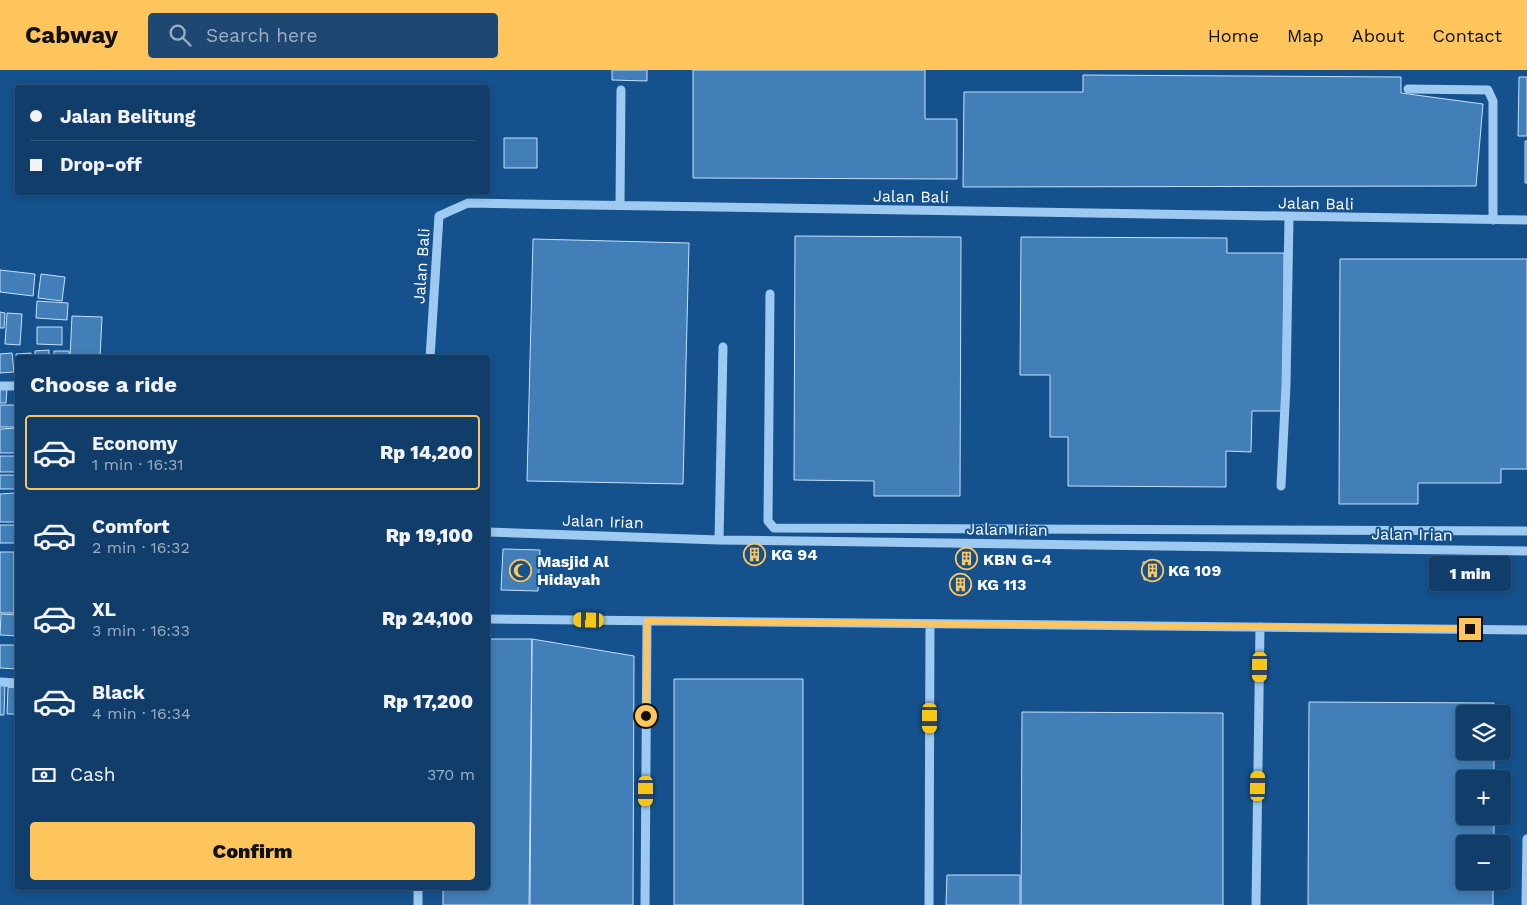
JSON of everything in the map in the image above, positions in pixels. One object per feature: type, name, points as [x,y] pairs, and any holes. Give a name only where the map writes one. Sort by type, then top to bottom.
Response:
[{"type":"street","points":[[1408,89],[1488,90],[1492,101],[1492,220]]},
{"type":"street","points":[[620,205],[621,90]]},
{"type":"street","name":"Jalan Bali","points":[[430,355],[439,216],[468,203],[1289,218],[1527,220]]},
{"type":"street","points":[[1281,486],[1286,385],[1289,218]]},
{"type":"street","points":[[770,294],[768,521],[774,528],[1527,531]]},
{"type":"street","points":[[718,540],[723,347]]},
{"type":"street","points":[[0,386],[15,386]]},
{"type":"street","name":"Jalan Irian","points":[[490,532],[718,540],[1527,551]]},
{"type":"street","points":[[490,619],[1527,630]]},
{"type":"street","points":[[645,905],[647,621]]},
{"type":"street","points":[[929,905],[930,624]]},
{"type":"street","points":[[1256,905],[1260,627]]},
{"type":"street","points":[[0,682],[15,683]]},
{"type":"street","points":[[1526,905],[1527,839]]},
{"type":"street","points":[[418,890],[418,905]]},
{"type":"building","points":[[612,70],[647,70],[647,81],[612,80]]},
{"type":"building","points":[[693,70],[925,70],[925,119],[957,119],[957,179],[693,178]]},
{"type":"building","points":[[1083,75],[1401,77],[1401,93],[1483,104],[1476,186],[963,187],[964,92],[1083,92]]},
{"type":"building","points":[[1519,77],[1527,77],[1527,136],[1518,136]]},
{"type":"building","points":[[504,138],[537,138],[537,168],[504,168]]},
{"type":"building","points":[[1525,141],[1527,141],[1527,183],[1525,183]]},
{"type":"building","points":[[795,236],[961,237],[960,496],[874,496],[874,481],[794,480]]},
{"type":"building","points":[[1021,237],[1227,238],[1227,253],[1284,253],[1284,411],[1252,411],[1251,452],[1226,451],[1226,487],[1068,486],[1068,437],[1050,437],[1050,375],[1020,375]]},
{"type":"building","points":[[533,239],[689,243],[683,484],[527,481]]},
{"type":"building","points":[[1340,259],[1527,259],[1527,469],[1501,469],[1501,483],[1418,483],[1418,504],[1339,504]]},
{"type":"building","points":[[0,270],[35,274],[33,296],[0,292]]},
{"type":"building","points":[[41,274],[65,277],[62,301],[38,298]]},
{"type":"building","points":[[37,301],[68,303],[67,320],[36,318]]},
{"type":"building","points":[[0,312],[5,313],[4,328],[0,328]]},
{"type":"building","points":[[7,313],[22,314],[20,345],[5,344]]},
{"type":"building","points":[[72,316],[102,317],[100,355],[70,355]]},
{"type":"building","points":[[37,327],[62,327],[62,345],[37,344]]},
{"type":"building","points":[[49,350],[49,355],[35,355],[35,351]]},
{"type":"building","points":[[54,351],[69,351],[69,355],[54,355]]},
{"type":"building","points":[[12,353],[14,372],[0,373],[0,354]]},
{"type":"building","points":[[31,353],[31,355],[16,355]]},
{"type":"building","points":[[0,389],[7,389],[6,403],[0,403]]},
{"type":"building","points":[[0,405],[15,405],[15,427],[0,427]]},
{"type":"building","points":[[15,428],[15,453],[0,453],[0,429]]},
{"type":"building","points":[[0,456],[15,456],[15,472],[0,472]]},
{"type":"building","points":[[0,475],[15,475],[15,489],[0,489]]},
{"type":"building","points":[[15,493],[15,522],[0,522],[0,494]]},
{"type":"building","points":[[0,525],[15,525],[15,543],[0,543]]},
{"type":"building","name":"KG 94","points":[[748,548],[763,548],[762,561],[747,560]]},
{"type":"building","name":"Masjid Al Hidayah","points":[[503,549],[540,550],[538,591],[501,590]]},
{"type":"building","points":[[0,552],[14,552],[14,613],[0,613]]},
{"type":"building","name":"KBN G-4","points":[[960,553],[975,553],[974,566],[959,566]]},
{"type":"building","name":"KG 109","points":[[1160,561],[1160,579],[1144,580],[1143,562]]},
{"type":"building","points":[[1445,564],[1447,578],[1430,580],[1429,566]]},
{"type":"building","name":"KG 113","points":[[955,578],[968,579],[967,589],[954,589]]},
{"type":"building","points":[[1,614],[15,615],[15,636],[0,635]]},
{"type":"building","points":[[490,639],[532,639],[530,905],[443,905],[443,890],[490,890]]},
{"type":"building","points":[[532,639],[634,656],[633,905],[529,905]]},
{"type":"building","points":[[0,645],[15,645],[15,669],[0,668]]},
{"type":"building","points":[[674,679],[803,679],[803,905],[674,905]]},
{"type":"building","points":[[0,684],[5,684],[4,715],[0,715]]},
{"type":"building","points":[[8,687],[15,688],[15,714],[7,714]]},
{"type":"building","points":[[1309,702],[1494,703],[1494,705],[1456,705],[1456,760],[1494,760],[1494,770],[1456,770],[1456,825],[1494,825],[1494,835],[1456,835],[1456,890],[1493,890],[1493,905],[1308,905]]},
{"type":"building","points":[[1022,712],[1223,713],[1223,905],[1021,905]]},
{"type":"building","points":[[947,875],[1020,875],[1020,905],[946,905]]},
{"type":"place","name":"KG 94","points":[[755,554]]},
{"type":"place","name":"KBN G-4","points":[[967,559]]},
{"type":"place","name":"Masjid Al Hidayah","points":[[521,570]]},
{"type":"place","name":"KG 109","points":[[1152,570]]},
{"type":"place","name":"KG 113","points":[[961,584]]},
{"type":"route","points":[[646,716],[647,621],[1470,629]]}]
